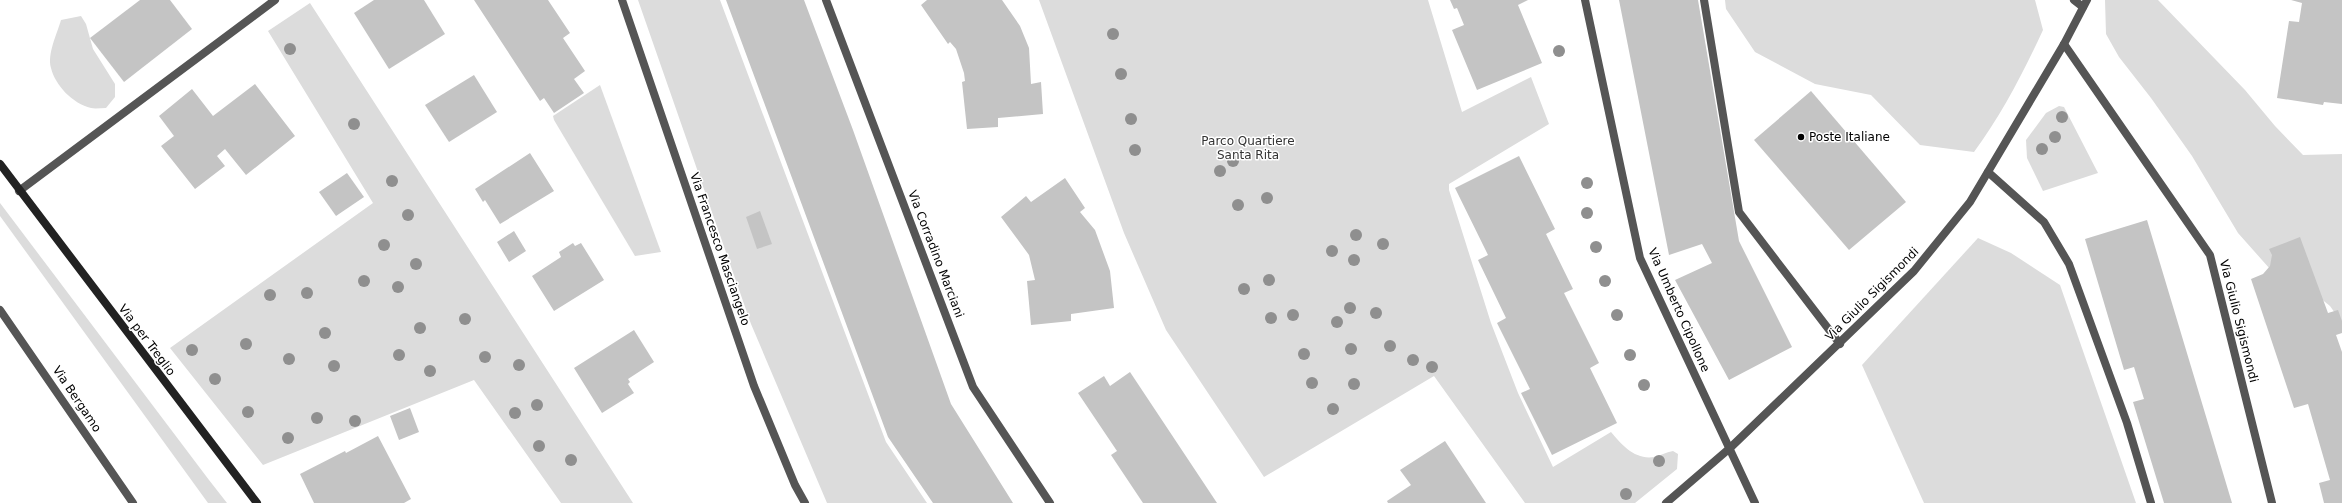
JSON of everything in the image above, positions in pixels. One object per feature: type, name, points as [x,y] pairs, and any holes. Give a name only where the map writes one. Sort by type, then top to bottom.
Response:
[{"type":"main road","name":"Via per Treglio","points":[[0,164],[256,503]]},
{"type":"street","points":[[19,191],[275,0]]},
{"type":"street","name":"Via Francesco Masciangelo","points":[[622,0],[754,386],[795,485],[805,503]]},
{"type":"street","name":"Via Corradino Marciani","points":[[826,0],[973,387],[1050,503]]},
{"type":"street","name":"Via Umberto Cipollone","points":[[1585,0],[1640,258],[1755,503]]},
{"type":"street","points":[[1704,0],[1739,212],[1840,344]]},
{"type":"street","points":[[2074,0],[2085,4]]},
{"type":"street","name":"Via Giulio Sigismondi","points":[[1666,503],[1730,448],[1840,344],[1914,271],[1970,202],[2064,44],[2085,4]]},
{"type":"street","name":"Via Giulio Sigismondi","points":[[2064,44],[2210,255],[2272,503]]},
{"type":"street","points":[[1988,172],[2044,222],[2069,264],[2127,423],[2151,503]]},
{"type":"street","name":"Via Bergamo","points":[[0,310],[133,503]]},
{"type":"green space","points":[[638,0],[720,0],[886,442],[927,503],[827,503],[751,324]]},
{"type":"green space","name":"Parco Quartiere Santa Rita","points":[[1039,0],[1428,0],[1462,112],[1531,77],[1549,124],[1449,184],[1449,190],[1491,323],[1518,393],[1553,467],[1611,432],[1624,446],[1635,454],[1641,456],[1654,457],[1673,451],[1678,454],[1677,469],[1635,503],[1525,503],[1434,376],[1264,477],[1166,330],[1124,233]]},
{"type":"green space","points":[[1725,0],[2035,0],[2043,30],[2012,93],[1974,152],[1920,145],[1871,95],[1815,84],[1755,52],[1726,9]]},
{"type":"green space","points":[[2105,0],[2158,0],[2245,90],[2275,126],[2303,155],[2342,154],[2342,323],[2330,306],[2298,280],[2270,269],[2238,233],[2192,156],[2151,98],[2119,57],[2106,34]]},
{"type":"green space","points":[[310,3],[633,503],[561,503],[474,380],[263,465],[170,348],[373,203],[268,31]]},
{"type":"green space","points":[[81,16],[86,24],[93,49],[115,84],[115,97],[106,108],[91,108],[84,106],[71,98],[56,81],[51,68],[51,50],[61,20]]},
{"type":"green space","points":[[600,85],[661,252],[635,256],[554,120],[553,116]]},
{"type":"green space","points":[[2059,106],[2064,107],[2098,173],[2043,191],[2027,158],[2026,140],[2046,113]]},
{"type":"green space","points":[[0,203],[227,503],[208,503],[0,216]]},
{"type":"green space","points":[[1978,238],[2011,253],[2060,285],[2136,503],[1924,503],[1862,365]]},
{"type":"building","points":[[140,0],[170,0],[192,29],[124,82],[90,38]]},
{"type":"building","points":[[374,0],[424,0],[445,34],[389,69],[354,13]]},
{"type":"building","points":[[474,0],[548,0],[570,33],[563,38],[585,71],[574,79],[584,93],[554,113],[544,98],[540,101]]},
{"type":"building","points":[[726,0],[804,0],[853,130],[951,404],[1013,503],[933,503],[888,437]]},
{"type":"building","points":[[927,0],[1002,0],[1020,26],[1029,48],[1031,84],[1041,82],[1043,114],[998,118],[998,127],[967,129],[962,82],[965,81],[964,73],[956,49],[950,42],[948,44],[921,5]]},
{"type":"building","points":[[1450,0],[1528,0],[1518,5],[1542,63],[1477,90],[1452,30],[1464,25],[1457,8],[1454,9]]},
{"type":"building","points":[[1619,0],[1698,0],[1739,241],[1792,347],[1729,380],[1675,280],[1712,263],[1702,244],[1669,255]]},
{"type":"building","points":[[2291,0],[2342,0],[2342,104],[2324,102],[2323,105],[2277,98],[2289,21],[2299,22],[2302,3]]},
{"type":"building","points":[[474,75],[497,112],[449,142],[425,105]]},
{"type":"building","points":[[255,84],[295,136],[246,175],[225,149],[217,156],[225,166],[195,189],[161,146],[174,136],[159,116],[192,89],[213,116]]},
{"type":"building","points":[[1811,91],[1906,202],[1849,250],[1754,140]]},
{"type":"building","points":[[530,153],[554,191],[500,224],[485,200],[483,202],[475,189]]},
{"type":"building","points":[[1519,156],[1555,229],[1546,234],[1573,289],[1564,293],[1599,363],[1590,368],[1617,423],[1552,455],[1521,393],[1530,389],[1497,323],[1506,318],[1478,260],[1488,255],[1455,188]]},
{"type":"building","points":[[347,173],[364,197],[336,216],[319,192]]},
{"type":"building","points":[[1065,178],[1085,208],[1080,212],[1095,230],[1110,271],[1114,308],[1071,314],[1071,321],[1031,325],[1027,281],[1035,280],[1029,255],[1001,217],[1026,196],[1031,202]]},
{"type":"building","points":[[760,211],[772,244],[757,249],[746,217]]},
{"type":"building","points":[[2147,220],[2232,503],[2164,503],[2133,402],[2144,399],[2134,367],[2124,370],[2085,239]]},
{"type":"building","points":[[514,231],[526,251],[509,262],[497,242]]},
{"type":"building","points":[[2300,237],[2328,313],[2338,310],[2342,321],[2342,333],[2336,335],[2342,352],[2342,503],[2324,503],[2319,483],[2330,480],[2308,404],[2294,408],[2251,279],[2263,274],[2270,266],[2272,255],[2269,249]]},
{"type":"building","points":[[573,243],[575,246],[581,243],[604,280],[554,311],[532,276],[561,257],[559,252]]},
{"type":"building","points":[[634,330],[654,362],[628,379],[630,382],[628,384],[634,393],[602,413],[574,368]]},
{"type":"building","points":[[1130,372],[1217,503],[1143,503],[1111,455],[1117,451],[1078,393],[1104,376],[1110,386]]},
{"type":"building","points":[[410,408],[419,432],[399,440],[390,416]]},
{"type":"building","points":[[378,436],[411,499],[404,503],[314,503],[300,474],[345,451],[346,453]]},
{"type":"building","points":[[1445,441],[1486,503],[1388,503],[1387,501],[1411,485],[1400,470]]},
{"type":"place","name":"Poste Italiane","points":[[1801,137]]}]
